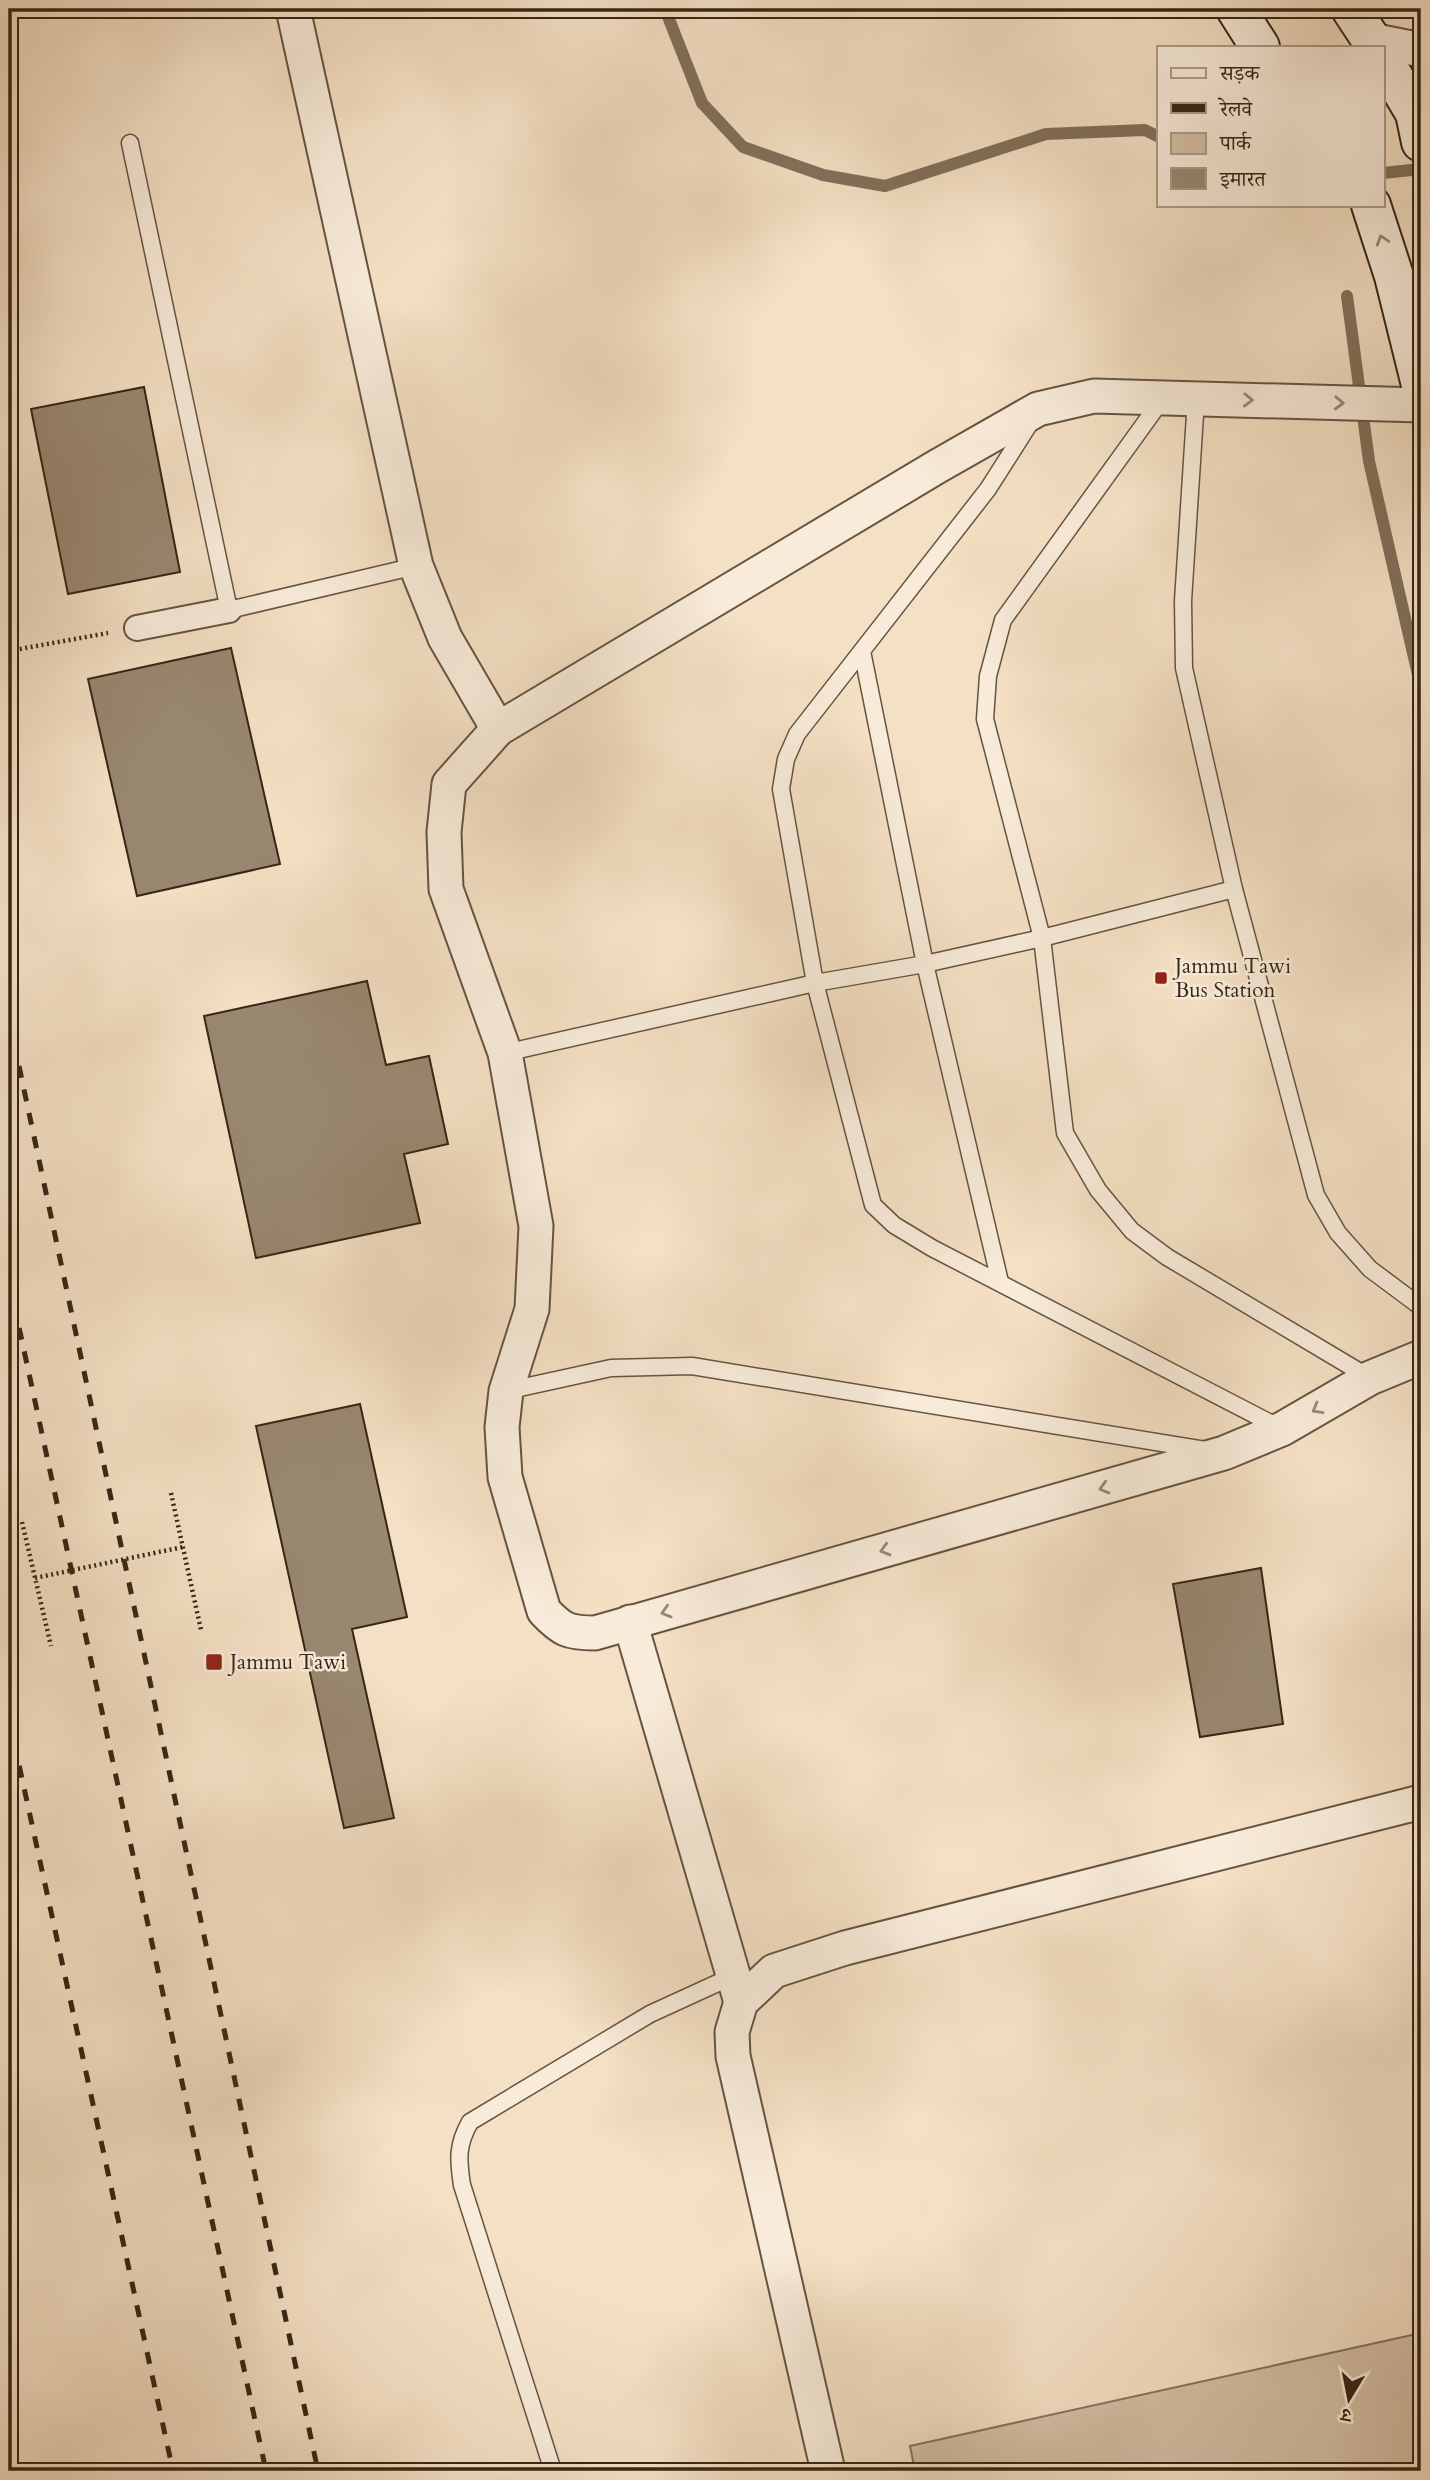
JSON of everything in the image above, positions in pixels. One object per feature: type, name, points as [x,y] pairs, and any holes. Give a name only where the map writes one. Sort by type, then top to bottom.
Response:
[{"type":"main road","points":[[1236,9],[1259,46]]},
{"type":"main road","points":[[1351,9],[1375,46]]},
{"type":"main road","points":[[1384,62],[1418,128]]},
{"type":"main road","points":[[1371,206],[1394,276],[1412,399]]},
{"type":"street","points":[[293,9],[416,566],[445,638],[498,729]]},
{"type":"street","points":[[1384,49],[1421,50]]},
{"type":"street","points":[[1412,399],[1284,401],[1094,396],[1038,410],[938,466],[498,729],[449,784],[444,832],[446,889],[505,1053],[536,1226],[532,1309],[506,1391],[502,1427],[505,1477],[544,1611],[556,1624],[572,1633],[595,1633],[1224,1453],[1282,1429],[1370,1378],[1419,1365]]},
{"type":"street","points":[[137,628],[229,610]]},
{"type":"street","points":[[630,1622],[737,1989],[732,2032],[733,2056],[828,2471]]},
{"type":"street","points":[[737,1989],[774,1971],[845,1948],[1421,1802]]},
{"type":"lane","points":[[130,143],[229,610],[416,566]]},
{"type":"lane","points":[[1180,398],[1184,668],[1234,889],[1316,1195],[1338,1233],[1370,1269],[1421,1307]]},
{"type":"lane","points":[[1180,398],[1003,620],[988,676],[985,719],[1042,938],[1065,1133],[1098,1190],[1132,1231],[1167,1257],[1370,1378]]},
{"type":"lane","points":[[1038,410],[988,489],[797,734],[786,759],[781,789],[815,983],[873,1205],[894,1226],[1282,1429]]},
{"type":"lane","points":[[862,651],[925,964],[1000,1282]]},
{"type":"lane","points":[[505,1053],[815,983],[925,964],[1042,938],[1234,889]]},
{"type":"lane","points":[[506,1391],[611,1368],[692,1366],[1224,1453]]},
{"type":"lane","points":[[553,2471],[462,2185],[460,2138],[470,2122],[650,2014],[737,1989]]},
{"type":"path","points":[[9,651],[137,628]]},
{"type":"path","points":[[9,741],[13,763]]},
{"type":"path","points":[[171,1493],[201,1630]]},
{"type":"path","points":[[22,1522],[51,1646]]},
{"type":"path","points":[[35,1578],[183,1548]]},
{"type":"green space","points":[[1421,2333],[1421,2471],[915,2471],[910,2446]]},
{"type":"building","points":[[144,387],[180,572],[68,594],[31,409]]},
{"type":"building","points":[[231,648],[280,864],[137,896],[88,679]]},
{"type":"building","points":[[367,981],[386,1065],[429,1056],[448,1144],[404,1154],[420,1223],[256,1258],[204,1016]]},
{"type":"building","points":[[360,1404],[407,1617],[352,1629],[394,1818],[344,1828],[256,1426]]},
{"type":"building","points":[[1261,1568],[1283,1724],[1200,1737],[1173,1584]]},
{"type":"waterway","points":[[665,9],[702,103],[743,147],[823,175],[885,186],[1046,134],[1145,130],[1157,136]]},
{"type":"waterway","points":[[1384,173],[1421,169]]},
{"type":"waterway","points":[[1347,296],[1369,461],[1421,688]]},
{"type":"railway","points":[[9,1019],[318,2471]]},
{"type":"railway","points":[[9,1281],[266,2471]]},
{"type":"railway","points":[[9,1719],[173,2471]]},
{"type":"place","name":"Jammu Tawi Bus Station","points":[[1161,978]]},
{"type":"place","name":"Jammu Tawi","points":[[214,1662]]}]
